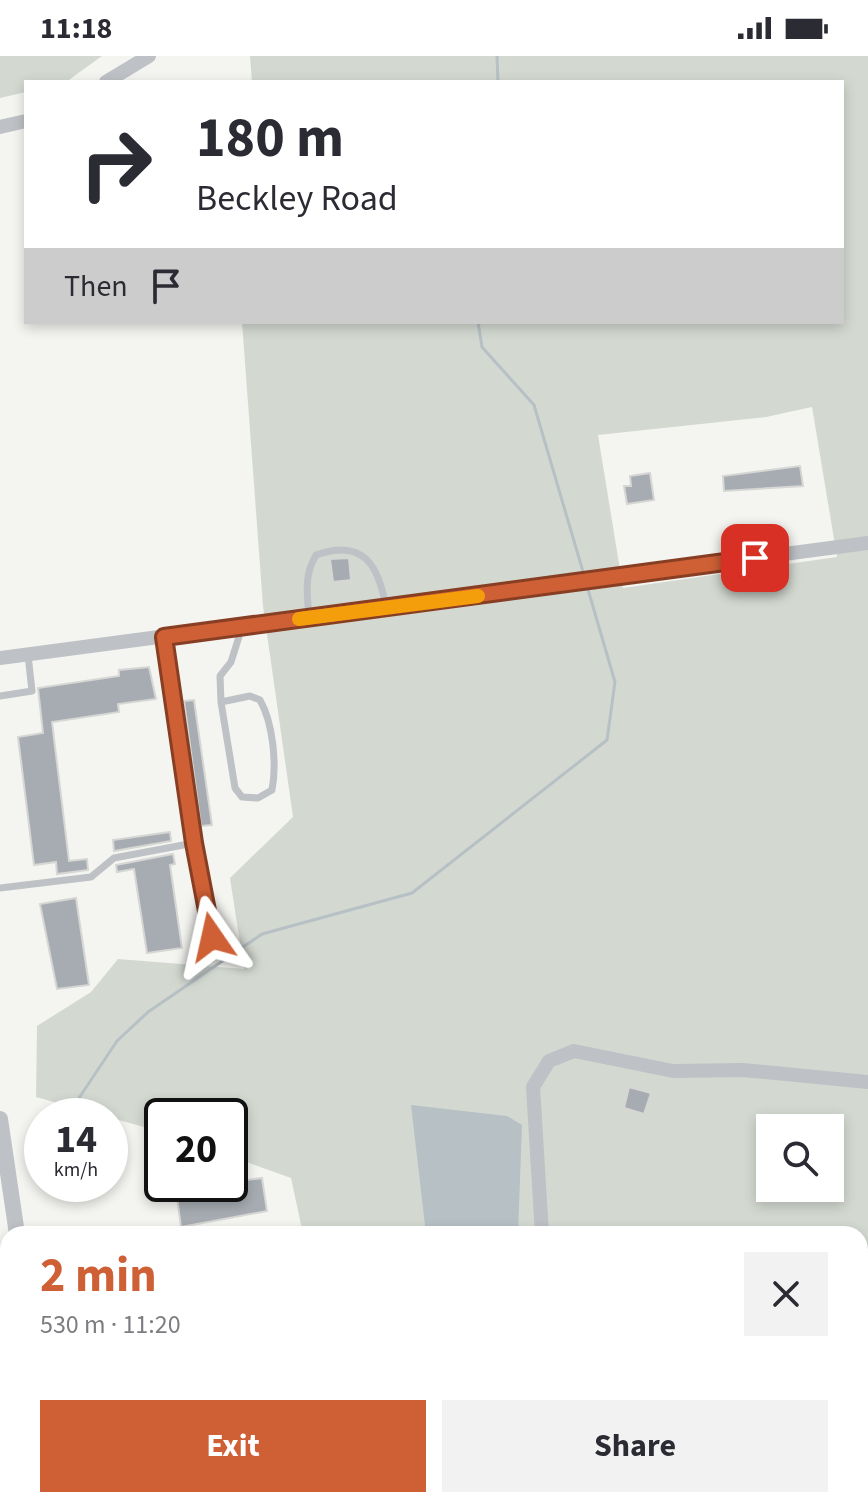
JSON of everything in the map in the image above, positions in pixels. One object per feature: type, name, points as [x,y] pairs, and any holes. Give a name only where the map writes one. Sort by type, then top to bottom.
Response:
[{"type":"street","points":[[109,80],[149,56]]},
{"type":"street","points":[[0,127],[24,121]]},
{"type":"street","points":[[0,658],[868,543]]},
{"type":"street","points":[[542,1226],[533,1087],[542,1069],[561,1055],[590,1052],[673,1071],[743,1070],[868,1082]]},
{"type":"street","points":[[0,1119],[16,1226]]},
{"type":"lane","points":[[309,618],[306,581],[309,566],[316,555],[326,551],[347,549],[367,558],[380,577],[386,608]]},
{"type":"lane","points":[[221,702],[250,696],[260,700],[265,710],[275,774],[272,790],[258,798],[242,797],[235,788],[221,702],[220,676],[231,662],[242,627]]},
{"type":"lane","points":[[164,637],[194,843],[212,937]]},
{"type":"lane","points":[[0,696],[32,691],[28,655]]},
{"type":"lane","points":[[0,888],[91,877],[114,858],[194,843]]},
{"type":"shaded area","points":[[0,56],[102,56],[69,80],[24,80],[24,92],[0,98]]},
{"type":"shaded area","points":[[250,56],[868,56],[868,1226],[301,1226],[291,1178],[248,1162],[248,1098],[144,1098],[144,1127],[128,1123],[128,1098],[36,1097],[37,1026],[91,992],[118,959],[244,969],[230,878],[293,817],[263,606],[242,324],[844,324],[844,80],[252,80]],"holes":[[[812,407],[837,557],[623,588],[598,435],[766,417]]]},
{"type":"shaded area","points":[[411,1105],[507,1116],[522,1125],[518,1226],[425,1226]]},
{"type":"building","points":[[800,466],[803,486],[724,491],[723,476]]},
{"type":"building","points":[[650,473],[654,500],[627,504],[624,486],[631,486],[630,476]]},
{"type":"building","points":[[349,558],[351,580],[333,582],[330,559]]},
{"type":"building","points":[[149,667],[156,699],[118,704],[119,712],[52,722],[69,861],[87,859],[88,870],[57,874],[56,862],[34,865],[18,737],[43,733],[38,688],[119,676],[119,670]]},
{"type":"building","points":[[194,700],[212,825],[201,826],[184,701]]},
{"type":"building","points":[[170,832],[171,841],[114,851],[113,840]]},
{"type":"building","points":[[173,854],[175,864],[170,865],[182,948],[147,953],[134,869],[117,872],[116,865]]},
{"type":"building","points":[[76,898],[89,985],[57,989],[40,904]]},
{"type":"building","points":[[629,1087],[651,1093],[644,1114],[624,1108]]},
{"type":"building","points":[[262,1178],[267,1211],[181,1226],[178,1202],[248,1202],[248,1180]]},
{"type":"waterway","points":[[497,56],[498,80]]},
{"type":"waterway","points":[[478,324],[482,347],[534,405],[584,575]]},
{"type":"waterway","points":[[79,1098],[117,1041],[148,1012],[262,934],[412,893],[607,740],[615,682],[587,586]]},
{"type":"slow traffic","points":[[299,619],[478,596]]},
{"type":"route","points":[[212,937],[194,843],[177,702],[164,637],[755,558]]}]
